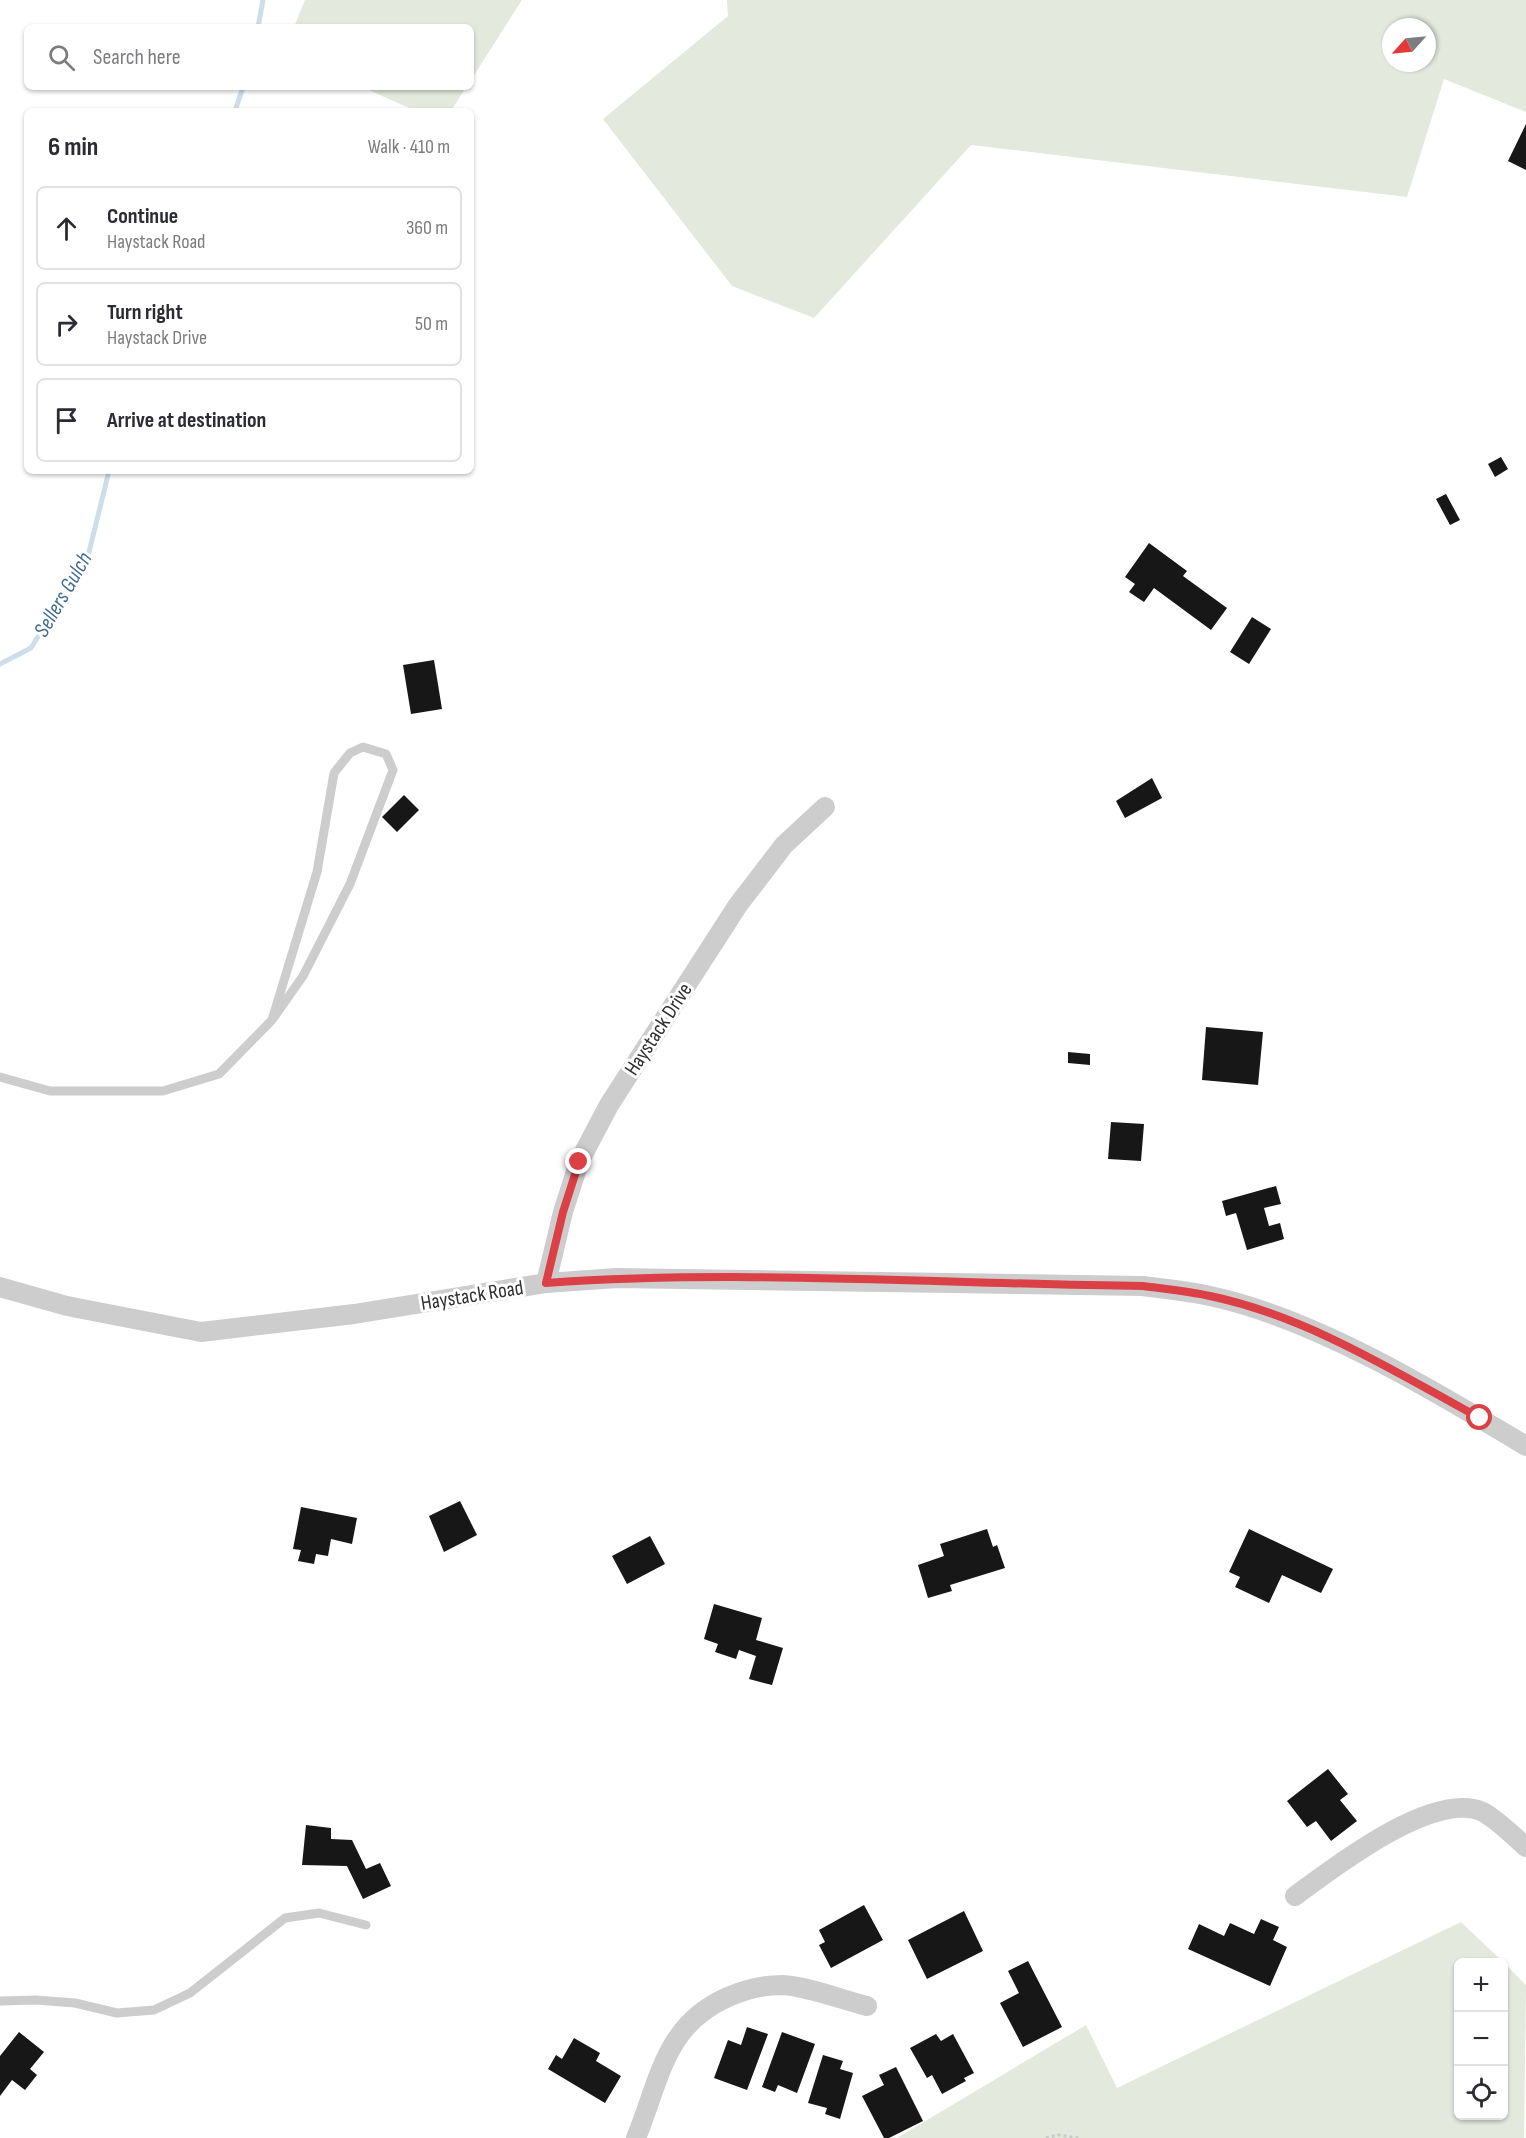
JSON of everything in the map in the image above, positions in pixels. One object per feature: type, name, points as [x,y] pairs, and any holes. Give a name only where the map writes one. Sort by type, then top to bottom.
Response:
[{"type":"street","name":"Haystack Drive","points":[[546,1283],[563,1212],[579,1162],[609,1105],[738,905],[784,845],[825,807]]},
{"type":"street","name":"Haystack Road","points":[[0,1287],[67,1306],[201,1332],[354,1314],[546,1283],[617,1278],[1143,1286],[1211,1296],[1269,1314],[1330,1338],[1480,1418],[1526,1446]]},
{"type":"street","points":[[1295,1896],[1373,1842],[1412,1820],[1447,1808],[1482,1812],[1526,1847]]},
{"type":"street","points":[[636,2138],[657,2075],[677,2037],[707,2006],[743,1991],[782,1985],[867,2006]]},
{"type":"lane","points":[[0,1077],[50,1091],[163,1091],[219,1074],[272,1020],[303,976],[350,884],[393,771],[386,754],[363,747],[350,753],[334,772],[317,872],[272,1020]]},
{"type":"lane","points":[[0,2001],[36,2000],[75,2003],[117,2013],[154,2010],[190,1993],[285,1918],[319,1913],[366,1925]]},
{"type":"path","points":[[1046,2138],[1058,2135],[1079,2138]]},
{"type":"shaded area","points":[[305,0],[522,0],[474,75],[474,24],[295,24]]},
{"type":"shaded area","points":[[727,0],[1526,0],[1526,112],[1444,79],[1407,197],[971,145],[814,318],[732,286],[603,119],[728,16]]},
{"type":"shaded area","points":[[369,90],[464,90],[453,108],[409,108]]},
{"type":"shaded area","points":[[1461,1922],[1499,1958],[1454,1958],[1454,2120],[1508,2120],[1508,1967],[1526,1985],[1524,2138],[897,2138],[1086,2025],[1117,2088]]},
{"type":"building","points":[[1526,124],[1526,170],[1508,161]]},
{"type":"building","points":[[1501,457],[1508,469],[1495,477],[1488,464]]},
{"type":"building","points":[[1446,494],[1460,520],[1450,525],[1436,499]]},
{"type":"building","points":[[1149,543],[1187,571],[1183,576],[1227,608],[1211,630],[1154,588],[1144,602],[1129,592],[1135,584],[1125,577]]},
{"type":"building","points":[[1252,617],[1271,629],[1249,664],[1230,652]]},
{"type":"building","points":[[434,660],[442,709],[411,714],[403,665]]},
{"type":"building","points":[[1152,778],[1162,798],[1125,818],[1116,801]]},
{"type":"building","points":[[404,795],[419,810],[397,832],[382,817]]},
{"type":"building","points":[[1206,1027],[1263,1032],[1258,1085],[1202,1080]]},
{"type":"building","points":[[1068,1052],[1090,1054],[1090,1065],[1068,1063]]},
{"type":"building","points":[[1111,1122],[1144,1124],[1141,1161],[1108,1159]]},
{"type":"building","points":[[1276,1186],[1281,1204],[1264,1208],[1269,1226],[1280,1223],[1284,1239],[1247,1250],[1236,1213],[1226,1216],[1222,1201]]},
{"type":"building","points":[[460,1501],[477,1535],[444,1552],[429,1516]]},
{"type":"building","points":[[301,1507],[357,1518],[352,1544],[331,1539],[328,1556],[316,1554],[314,1564],[298,1561],[301,1550],[293,1549]]},
{"type":"building","points":[[987,1529],[993,1547],[997,1545],[1005,1568],[950,1585],[952,1591],[928,1598],[918,1565],[944,1556],[940,1544]]},
{"type":"building","points":[[1249,1529],[1333,1569],[1321,1593],[1282,1575],[1269,1603],[1235,1587],[1240,1577],[1229,1572]]},
{"type":"building","points":[[650,1536],[665,1564],[627,1584],[612,1556]]},
{"type":"building","points":[[714,1604],[762,1618],[756,1640],[783,1648],[772,1685],[749,1679],[756,1656],[739,1650],[736,1659],[715,1652],[718,1644],[704,1639]]},
{"type":"building","points":[[1328,1769],[1348,1794],[1340,1800],[1357,1821],[1331,1841],[1316,1821],[1307,1827],[1287,1801]]},
{"type":"building","points":[[306,1825],[331,1828],[331,1839],[352,1840],[366,1869],[380,1863],[391,1886],[363,1899],[347,1866],[302,1865]]},
{"type":"building","points":[[864,1905],[883,1940],[831,1968],[819,1945],[825,1942],[819,1930]]},
{"type":"building","points":[[964,1911],[983,1951],[927,1979],[908,1940]]},
{"type":"building","points":[[1261,1919],[1279,1927],[1273,1940],[1287,1947],[1270,1986],[1188,1949],[1199,1924],[1224,1936],[1230,1923],[1254,1934]]},
{"type":"building","points":[[1028,1961],[1062,2027],[1023,2047],[1000,2003],[1019,1993],[1008,1971]]},
{"type":"building","points":[[747,2027],[768,2034],[747,2090],[714,2078],[728,2040],[741,2045]]},
{"type":"building","points":[[19,2032],[44,2052],[30,2069],[37,2075],[25,2090],[12,2080],[0,2096],[0,2056]]},
{"type":"building","points":[[782,2032],[815,2044],[797,2093],[778,2085],[775,2092],[762,2087]]},
{"type":"building","points":[[936,2034],[941,2041],[953,2034],[974,2073],[964,2078],[966,2081],[942,2094],[932,2075],[927,2078],[910,2048]]},
{"type":"building","points":[[574,2038],[600,2053],[596,2061],[621,2076],[605,2103],[548,2069],[556,2055],[562,2059]]},
{"type":"building","points":[[823,2055],[843,2061],[840,2069],[853,2073],[840,2119],[825,2114],[827,2108],[808,2103]]},
{"type":"building","points":[[896,2067],[923,2121],[889,2138],[884,2138],[862,2096],[884,2085],[879,2075]]},
{"type":"waterway","name":"Sellers Gulch","points":[[259,24],[263,0]]},
{"type":"waterway","name":"Sellers Gulch","points":[[236,108],[242,90]]},
{"type":"waterway","name":"Sellers Gulch","points":[[0,664],[31,648],[89,552],[108,474]]},
{"type":"route","points":[[579,1162],[563,1212],[546,1283],[617,1278],[725,1278],[1143,1286],[1211,1296],[1269,1314],[1330,1338],[1480,1418]]}]
